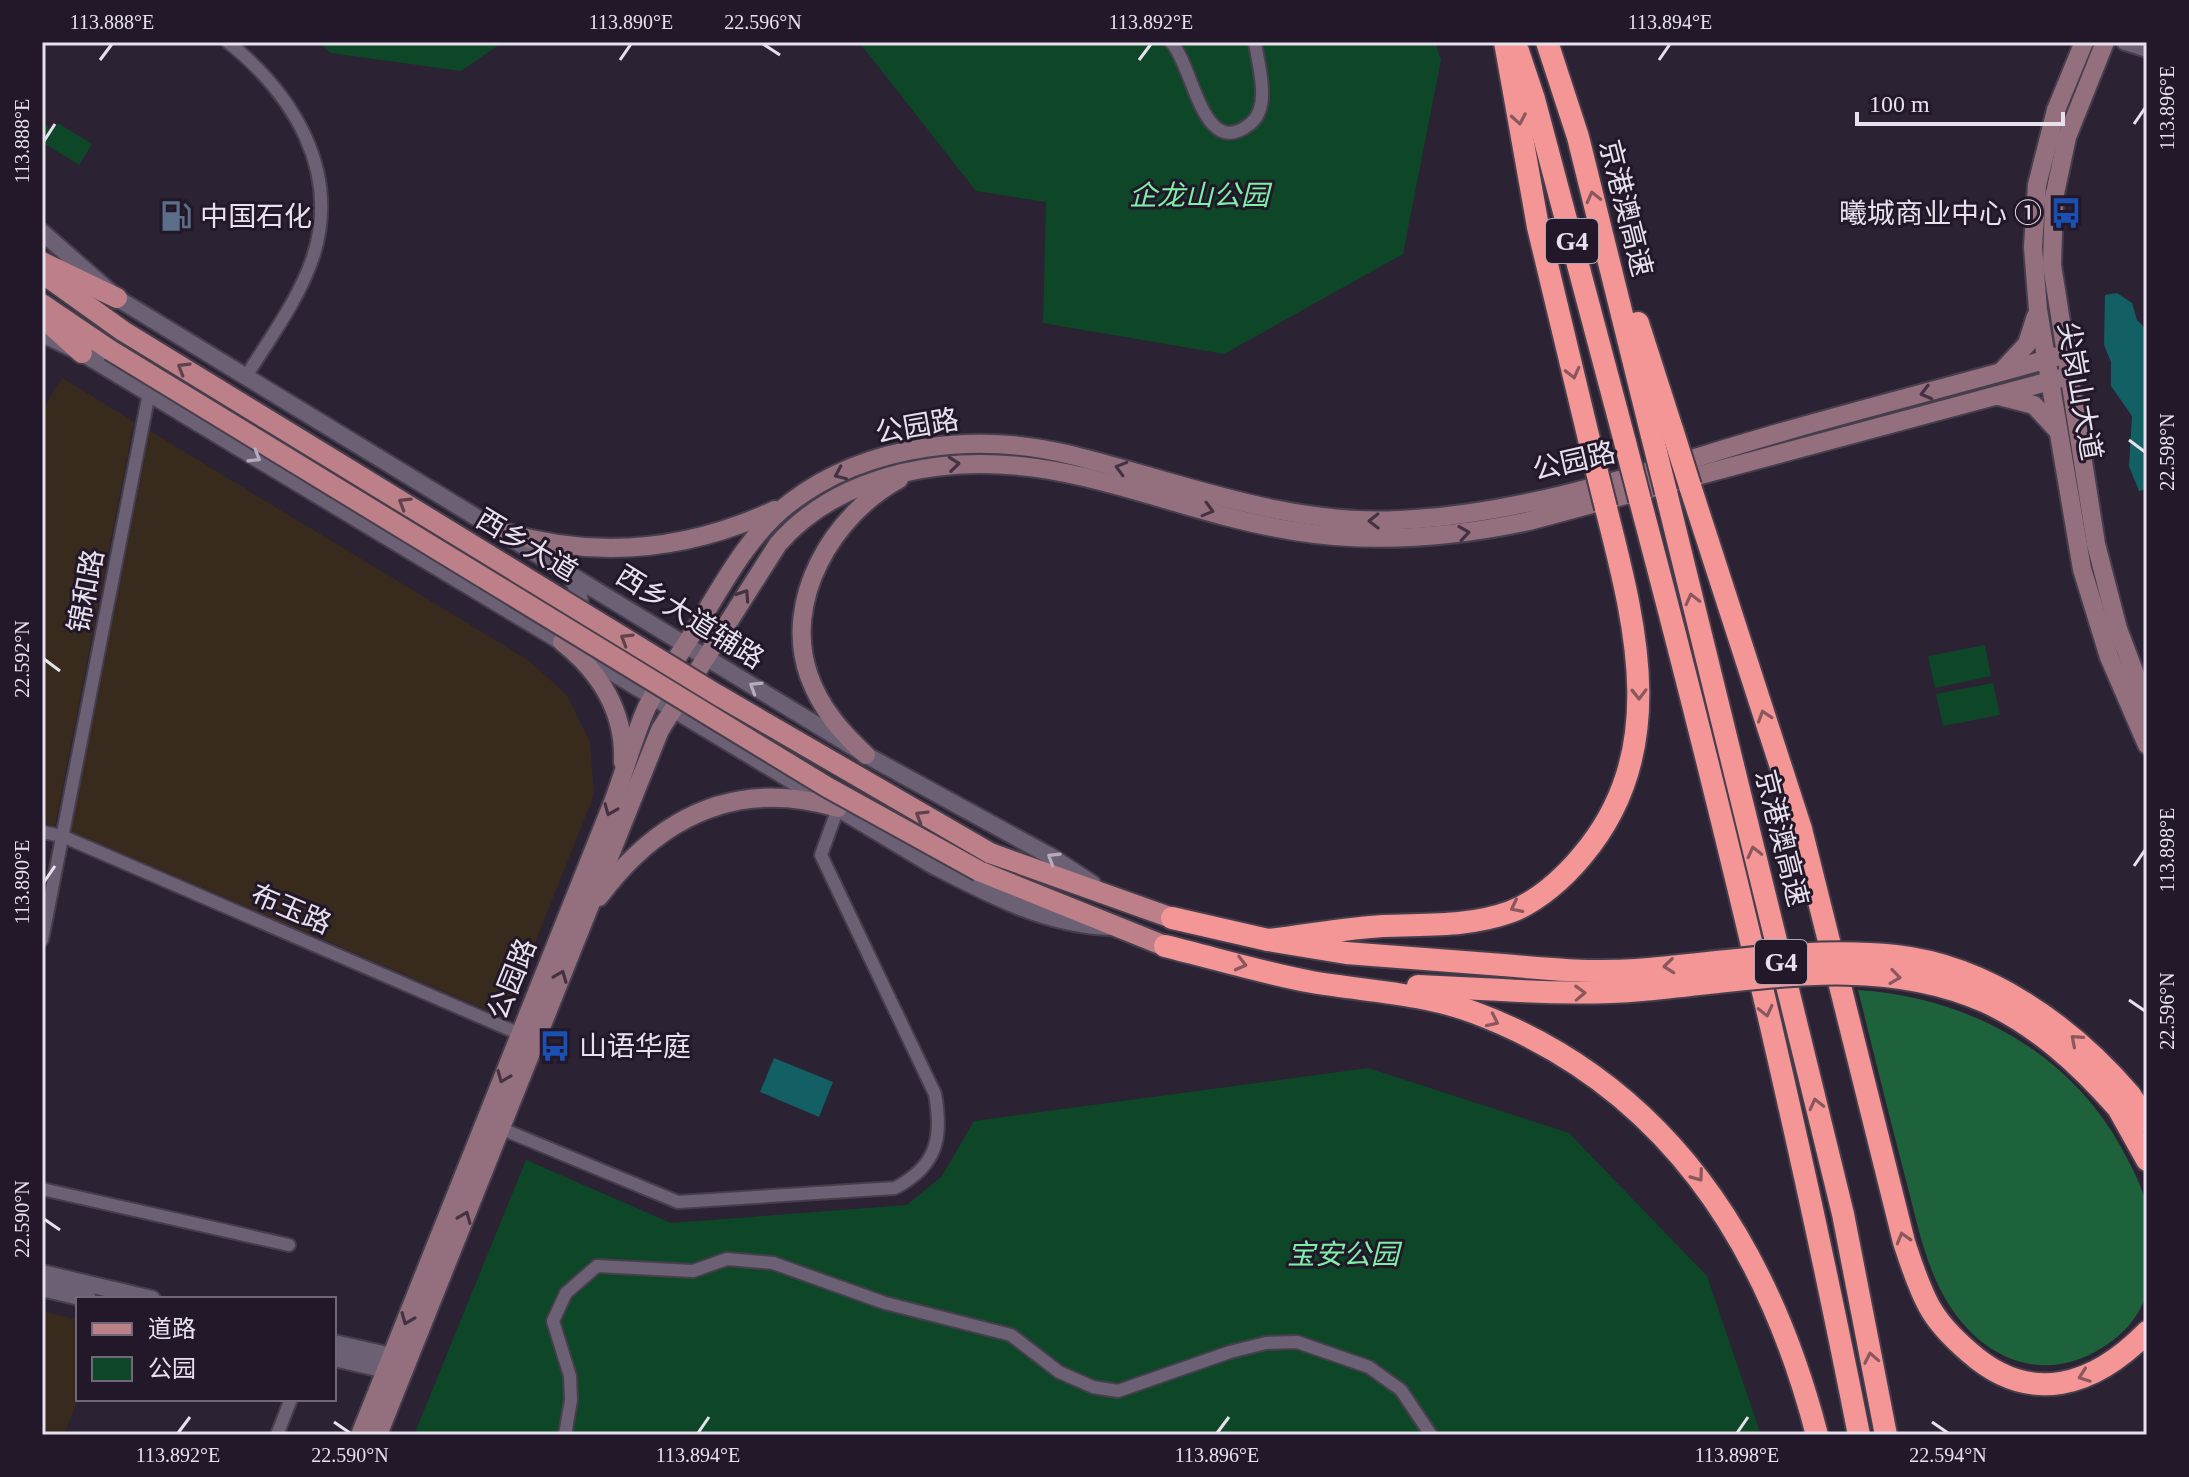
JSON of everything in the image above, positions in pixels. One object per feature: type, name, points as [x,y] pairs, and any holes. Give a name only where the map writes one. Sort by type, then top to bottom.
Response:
[{"type":"highway","points":[[1268,940],[1383,926],[1473,922],[1512,911],[1571,869],[1593,843],[1630,769],[1638,734],[1640,690],[1628,595],[1538,227],[1505,42]]},
{"type":"highway","name":"京港澳高速","points":[[1515,42],[1534,99],[1691,697],[1813,1204],[1859,1435]]},
{"type":"highway","name":"京港澳高速","points":[[1547,42],[1578,137],[1601,232],[1662,434],[1666,492],[1843,1214],[1886,1435]]},
{"type":"highway","points":[[1662,434],[1690,486],[1801,829],[1904,1242],[1929,1306],[1941,1324],[1980,1362],[2005,1378],[2029,1384],[2082,1379],[2109,1366],[2147,1332]]},
{"type":"highway","points":[[1172,918],[1268,940],[1346,953],[1503,965],[1605,970],[1761,956],[1851,953],[1899,957],[1951,970],[2027,1004],[2094,1056],[2124,1102],[2147,1160]]},
{"type":"highway","points":[[1165,946],[1309,981],[1434,1000],[1473,1012],[1545,1047],[1614,1089],[1685,1158],[1743,1241],[1786,1334],[1817,1435]]},
{"type":"highway","points":[[1309,981],[1573,994],[1767,977],[1849,973],[1897,976],[1985,1002],[2023,1022],[2147,1121]]},
{"type":"main road","name":"尖岗山大道","points":[[2084,42],[2056,110],[2037,185],[2033,247],[2038,310],[2047,360],[2060,378],[2118,629],[2147,706]]},
{"type":"main road","name":"尖岗山大道","points":[[2105,42],[2067,137],[2054,198],[2052,265],[2066,354],[2060,378],[2059,432],[2076,543],[2093,609],[2117,680],[2147,745]]},
{"type":"main road","points":[[42,262],[117,298]]},
{"type":"main road","name":"西乡大道","points":[[42,273],[123,331],[984,862]]},
{"type":"main road","name":"西乡大道","points":[[42,304],[110,350],[827,787],[984,862]]},
{"type":"main road","points":[[2002,372],[2027,344],[2038,310]]},
{"type":"main road","points":[[42,317],[82,353]]},
{"type":"main road","name":"公园路","points":[[493,1125],[520,1034],[653,696],[751,543],[788,503],[828,479],[884,457],[933,447],[980,443],[1064,453],[1305,516],[1365,521],[1432,517],[1575,491],[2066,354]]},
{"type":"main road","name":"公园路","points":[[360,1435],[394,1365],[671,708],[778,544],[799,521],[824,503],[856,487],[917,469],[980,462],[1039,466],[1289,531],[1356,539],[1415,538],[1529,521],[2060,378]]},
{"type":"main road","points":[[1992,396],[2034,405],[2059,432]]},
{"type":"main road","points":[[866,755],[831,718],[808,674],[803,649],[805,604],[817,565],[838,532],[876,494],[917,469]]},
{"type":"main road","points":[[501,531],[582,549],[641,548],[715,534],[788,503]]},
{"type":"main road","points":[[562,642],[581,658],[610,696],[623,748],[622,779]]},
{"type":"main road","points":[[586,915],[635,856],[695,813],[752,796],[780,795],[838,808]]},
{"type":"main road","points":[[984,862],[1172,918]]},
{"type":"main road","points":[[984,862],[1118,927],[1165,946]]},
{"type":"main road","name":"公园路","points":[[378,1435],[394,1365]]},
{"type":"street","points":[[228,42],[264,74],[292,107],[313,154],[319,185],[319,231],[313,257],[292,300],[247,375]]},
{"type":"street","points":[[1171,42],[1182,53],[1204,117],[1214,127],[1227,132],[1241,130],[1253,122],[1261,110],[1255,42]]},
{"type":"street","points":[[2125,42],[2147,49]]},
{"type":"street","name":"西乡大道辅路","points":[[42,232],[117,298],[866,755],[1052,857],[1118,901]]},
{"type":"street","points":[[42,334],[82,353],[932,865],[1013,905],[1084,926],[1118,927]]},
{"type":"street","name":"锦和路","points":[[42,940],[149,393]]},
{"type":"street","points":[[545,632],[564,629],[578,614],[581,595],[568,573]]},
{"type":"street","points":[[778,772],[770,760],[768,749],[778,728],[800,720],[817,725]]},
{"type":"street","points":[[493,1125],[678,1202],[895,1188],[916,1177],[930,1157],[940,1126],[935,1094],[821,855],[838,808]]},
{"type":"street","name":"布玉路","points":[[42,832],[62,836],[520,1034]]},
{"type":"street","points":[[42,1189],[289,1245]]},
{"type":"street","points":[[565,1435],[571,1400],[570,1376],[553,1321],[566,1293],[597,1266],[693,1271],[727,1259],[773,1263],[857,1294],[1011,1335],[1059,1372],[1093,1387],[1118,1391],[1230,1352],[1266,1343],[1297,1342],[1369,1367],[1401,1390],[1431,1435]]},
{"type":"street","points":[[42,1273],[144,1297]]},
{"type":"street","points":[[42,1288],[80,1297]]},
{"type":"street","points":[[336,1344],[394,1365]]},
{"type":"street","points":[[336,1358],[394,1365]]},
{"type":"street","points":[[277,1435],[290,1401]]},
{"type":"shaded area","points":[[2117,293],[2132,303],[2137,320],[2147,330],[2147,489],[2139,491],[2129,466],[2132,416],[2111,386],[2111,362],[2104,345],[2105,295]]},
{"type":"shaded area","points":[[62,378],[134,422],[55,826],[42,823],[42,411]]},
{"type":"shaded area","points":[[150,431],[528,660],[567,695],[590,742],[594,795],[505,1018],[71,831]]},
{"type":"shaded area","points":[[1858,990],[1937,1004],[1974,1017],[2010,1035],[2043,1057],[2099,1113],[2133,1169],[2148,1213],[2146,1293],[2133,1320],[2112,1341],[2089,1355],[2065,1363],[2042,1365],[2019,1362],[1998,1353],[1978,1339],[1960,1320],[1938,1285],[1922,1242]]},
{"type":"shaded area","points":[[774,1058],[833,1082],[819,1117],[760,1092]]},
{"type":"shaded area","points":[[42,1311],[76,1320],[77,1401],[64,1435],[42,1435]]},
{"type":"green space","points":[[318,42],[503,42],[461,71],[331,53]]},
{"type":"green space","name":"企龙山公园","points":[[859,42],[1435,42],[1441,60],[1403,254],[1224,354],[1043,323],[1046,202],[976,191]]},
{"type":"green space","points":[[42,120],[52,132],[58,123],[92,144],[79,165],[42,142]]},
{"type":"green space","points":[[1985,645],[1991,676],[1935,688],[1928,656]]},
{"type":"green space","points":[[1993,683],[2000,715],[1943,726],[1936,694]]},
{"type":"green space","name":"宝安公园","points":[[1368,1068],[1569,1133],[1707,1276],[1761,1435],[414,1435],[526,1160],[671,1223],[907,1205],[942,1176],[974,1121]]},
{"type":"place","name":"曦城商业中心 ①","points":[[2066,213]]},
{"type":"place","name":"中国石化","points":[[176,216]]},
{"type":"place","name":"山语华庭","points":[[555,1046]]}]
